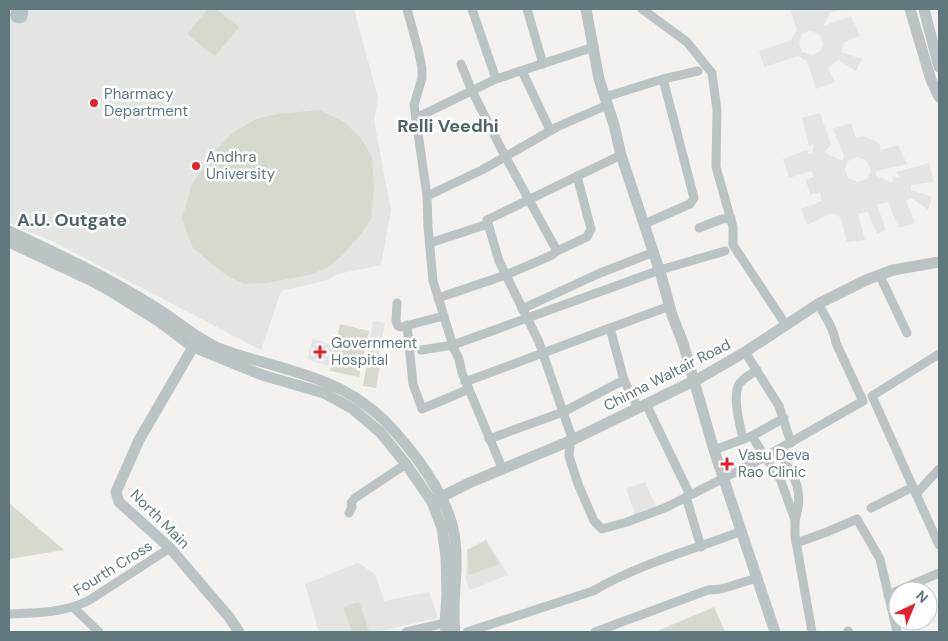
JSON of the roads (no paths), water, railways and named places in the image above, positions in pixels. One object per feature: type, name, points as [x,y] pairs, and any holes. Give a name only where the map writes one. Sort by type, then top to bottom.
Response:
[{"type":"street","points":[[407,9],[422,69],[422,78],[414,105],[427,196],[433,281],[467,386],[502,470]]},
{"type":"street","points":[[472,9],[496,79]]},
{"type":"street","points":[[526,9],[543,64]]},
{"type":"street","points":[[586,9],[599,79],[614,125],[621,155],[660,270],[714,450],[775,632]]},
{"type":"street","points":[[642,9],[687,42],[712,73],[717,110],[716,167],[733,227],[733,245],[786,325]]},
{"type":"street","points":[[910,9],[931,80],[939,97]]},
{"type":"street","points":[[924,9],[939,67]]},
{"type":"street","points":[[416,118],[496,79],[594,47]]},
{"type":"street","points":[[461,64],[472,91],[505,156],[556,251]]},
{"type":"street","points":[[522,71],[550,130]]},
{"type":"street","points":[[427,196],[482,170],[550,130],[606,101],[663,79],[698,71]]},
{"type":"street","points":[[644,224],[690,204],[694,198],[663,79]]},
{"type":"street","points":[[621,155],[530,201],[487,220],[499,261],[539,342],[563,412],[568,421],[572,440],[569,456],[578,484],[594,520],[602,529],[627,522],[667,506],[778,451],[939,354]]},
{"type":"street","points":[[438,298],[506,275],[587,237],[591,229],[577,176]]},
{"type":"street","points":[[699,228],[722,219],[731,218]]},
{"type":"street","points":[[430,243],[488,224]]},
{"type":"street","points":[[9,231],[118,285],[155,307],[214,357],[262,375],[324,393],[353,410],[380,432],[450,515],[455,535],[454,618],[456,632]]},
{"type":"street","points":[[9,242],[92,281],[195,342],[327,383],[355,397],[383,419],[433,483],[446,557],[447,595],[445,628],[406,632]]},
{"type":"street","points":[[524,313],[725,251]]},
{"type":"street","points":[[421,350],[453,345],[524,313],[600,273],[654,252]]},
{"type":"street","name":"Chinna Waltair Road","points":[[437,500],[469,483],[572,440],[693,381],[745,352],[818,304],[879,274],[939,262]]},
{"type":"street","points":[[879,274],[907,333]]},
{"type":"street","points":[[397,302],[396,324],[401,327],[444,316]]},
{"type":"street","points":[[818,304],[835,336],[836,343],[863,401]]},
{"type":"street","points":[[407,325],[413,384],[422,409],[467,386],[543,353],[670,306]]},
{"type":"street","points":[[610,328],[624,380],[642,406],[688,496],[701,547]]},
{"type":"street","name":"North Main","points":[[195,342],[139,440],[116,492],[119,502],[170,548],[229,616],[239,632]]},
{"type":"street","points":[[745,352],[779,406],[791,443]]},
{"type":"street","points":[[757,370],[742,380],[738,386],[738,412],[748,437],[775,471],[795,520]]},
{"type":"street","points":[[489,438],[563,412],[624,380]]},
{"type":"street","points":[[872,396],[939,545]]},
{"type":"street","points":[[714,450],[748,437],[784,418]]},
{"type":"street","points":[[778,451],[799,488],[800,495],[795,520],[796,543],[812,632]]},
{"type":"street","points":[[349,513],[352,507],[351,502],[355,498],[406,464]]},
{"type":"street","points":[[871,508],[914,490],[939,470]]},
{"type":"street","points":[[796,543],[857,519],[880,559],[888,594]]},
{"type":"street","points":[[467,632],[592,591],[628,573],[742,531]]},
{"type":"street","name":"Fourth Cross","points":[[9,614],[56,612],[74,608],[88,602],[170,548]]},
{"type":"street","points":[[920,581],[939,573]]},
{"type":"street","points":[[595,632],[708,590],[721,589],[757,578]]},
{"type":"street","points":[[74,608],[99,632]]},
{"type":"place","name":"Pharmacy Department","points":[[94,103]]},
{"type":"place","name":"Andhra University","points":[[196,166]]},
{"type":"place","name":"Government Hospital","points":[[320,352]]},
{"type":"place","name":"Vasu Deva Rao Clinic","points":[[727,464]]},
{"type":"district","name":"Relli Veedhi","points":[[448,126]]},
{"type":"district","name":"A.U. Outgate","points":[[72,220]]}]
